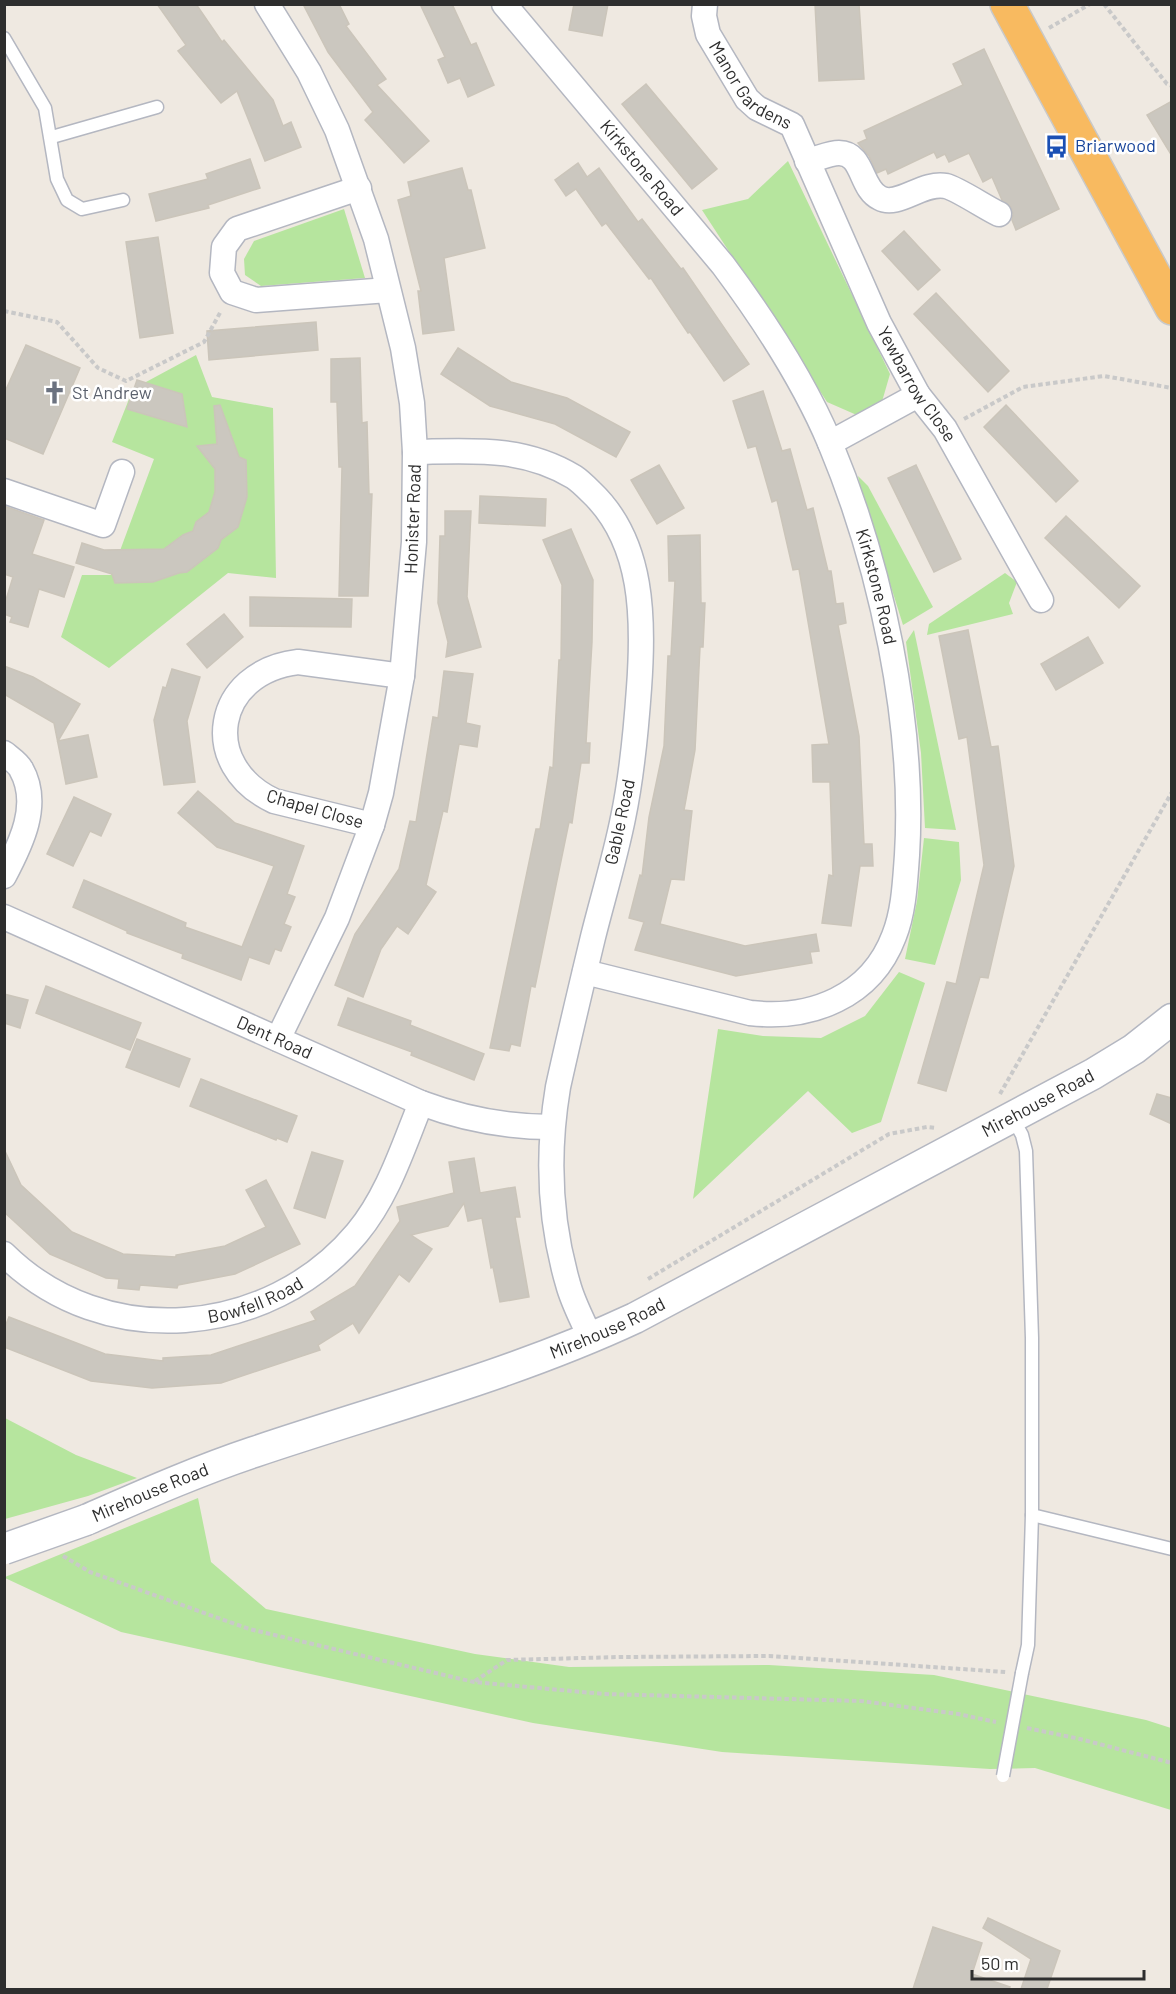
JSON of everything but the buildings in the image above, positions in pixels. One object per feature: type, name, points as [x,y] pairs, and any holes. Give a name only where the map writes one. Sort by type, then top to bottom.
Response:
[{"type":"highway","points":[[1007,4],[1172,308]]},
{"type":"street","name":"Honister Road","points":[[267,4],[309,72],[337,130],[376,239],[403,348],[412,403],[416,452],[414,542],[402,676],[389,757],[372,825],[337,918],[278,1039]]},
{"type":"street","name":"Kirkstone Road","points":[[504,4],[723,265],[793,369],[830,443],[848,492],[877,590],[891,655],[907,767],[908,827],[901,909],[893,938],[873,971],[852,990],[826,1005],[808,1011],[789,1015],[750,1013],[585,972]]},
{"type":"street","name":"Manor Gardens","points":[[705,4],[704,16],[708,34],[747,99],[757,108],[792,125],[807,161]]},
{"type":"street","points":[[807,161],[838,153],[848,155],[856,162],[871,192],[880,199],[891,201],[927,186],[946,186],[999,214]]},
{"type":"street","name":"Yewbarrow Close","points":[[807,161],[879,324],[918,395],[945,429],[1041,600]]},
{"type":"street","points":[[359,188],[237,229],[224,247],[222,273],[232,292],[256,300],[388,290]]},
{"type":"street","points":[[830,443],[918,395]]},
{"type":"street","name":"Gable Road","points":[[416,452],[494,451],[522,456],[551,465],[576,478],[600,500],[616,522],[630,553],[637,583],[641,615],[641,666],[632,760],[622,819],[558,1087],[551,1127],[553,1201],[560,1248],[568,1286],[591,1339]]},
{"type":"street","points":[[4,491],[103,525],[122,472]]},
{"type":"street","name":"Chapel Close","points":[[372,825],[274,801],[254,790],[238,774],[231,761],[226,746],[225,731],[228,716],[233,701],[253,677],[282,664],[297,662],[402,676]]},
{"type":"street","points":[[4,753],[21,768],[28,788],[29,808],[26,829],[18,851],[4,876]]},
{"type":"street","name":"Dent Road","points":[[4,917],[421,1103],[450,1114],[480,1121],[504,1125],[551,1127]]},
{"type":"street","name":"Mirehouse Road","points":[[4,1549],[86,1520],[180,1479],[251,1453],[509,1369],[591,1339],[635,1318],[1093,1074],[1134,1049],[1172,1019]]},
{"type":"street","name":"Bowfell Road","points":[[4,1254],[29,1275],[53,1290],[78,1303],[105,1312],[160,1321],[198,1320],[244,1310],[295,1287],[332,1259],[358,1232],[388,1184],[421,1103]]},
{"type":"lane","points":[[4,38],[45,108],[52,137],[57,179],[67,200],[82,209],[123,200]]},
{"type":"lane","points":[[52,137],[157,106]]},
{"type":"lane","points":[[1003,1776],[1028,1635],[1032,1515],[1032,1338],[1026,1151],[1022,1135],[1011,1116]]},
{"type":"lane","points":[[1032,1515],[1172,1548]]},
{"type":"path","points":[[1026,42],[1090,4]]},
{"type":"path","points":[[1104,4],[1167,84],[1172,86]]},
{"type":"path","points":[[4,311],[57,322],[98,368],[126,381],[204,342],[232,292]]},
{"type":"path","points":[[945,429],[1023,387],[1104,376],[1172,388]]},
{"type":"path","points":[[977,1134],[1172,792]]},
{"type":"path","points":[[639,1284],[890,1134],[927,1127],[937,1129]]},
{"type":"path","points":[[61,1554],[90,1572],[249,1629],[474,1682],[604,1694],[861,1701],[958,1714],[1003,1723]]},
{"type":"path","points":[[474,1682],[507,1660],[620,1657],[770,1656],[1022,1673]]},
{"type":"path","points":[[1025,1728],[1080,1739],[1172,1763]]},
{"type":"green space","points":[[788,161],[890,374],[881,405],[859,416],[827,402],[702,210],[748,199]]},
{"type":"green space","points":[[344,209],[365,278],[261,286],[245,275],[244,259],[254,241]]},
{"type":"green space","points":[[196,355],[212,397],[273,408],[276,578],[228,573],[109,668],[61,637],[82,575],[111,575],[154,459],[112,442],[133,389]]},
{"type":"green space","points":[[858,476],[868,486],[933,607],[903,625],[861,491]]},
{"type":"green space","points":[[1005,573],[1017,582],[1009,603],[1013,614],[927,635],[929,624]]},
{"type":"green space","points":[[914,630],[956,830],[925,828],[921,753],[906,642]]},
{"type":"green space","points":[[924,838],[959,842],[961,880],[935,965],[905,959],[917,901]]},
{"type":"green space","points":[[899,972],[925,983],[881,1122],[852,1133],[808,1091],[693,1199],[718,1029],[763,1036],[821,1038],[865,1016]]},
{"type":"green space","points":[[5,1418],[76,1455],[137,1478],[88,1496],[5,1519]]},
{"type":"green space","points":[[198,1498],[211,1562],[266,1609],[475,1654],[569,1667],[769,1665],[934,1675],[1146,1720],[1171,1728],[1171,1810],[1035,1768],[990,1769],[722,1752],[533,1723],[121,1632],[5,1578]]},
{"type":"place","name":"Briarwood","points":[[1057,146]]},
{"type":"place","name":"St Andrew","points":[[54,393]]}]
